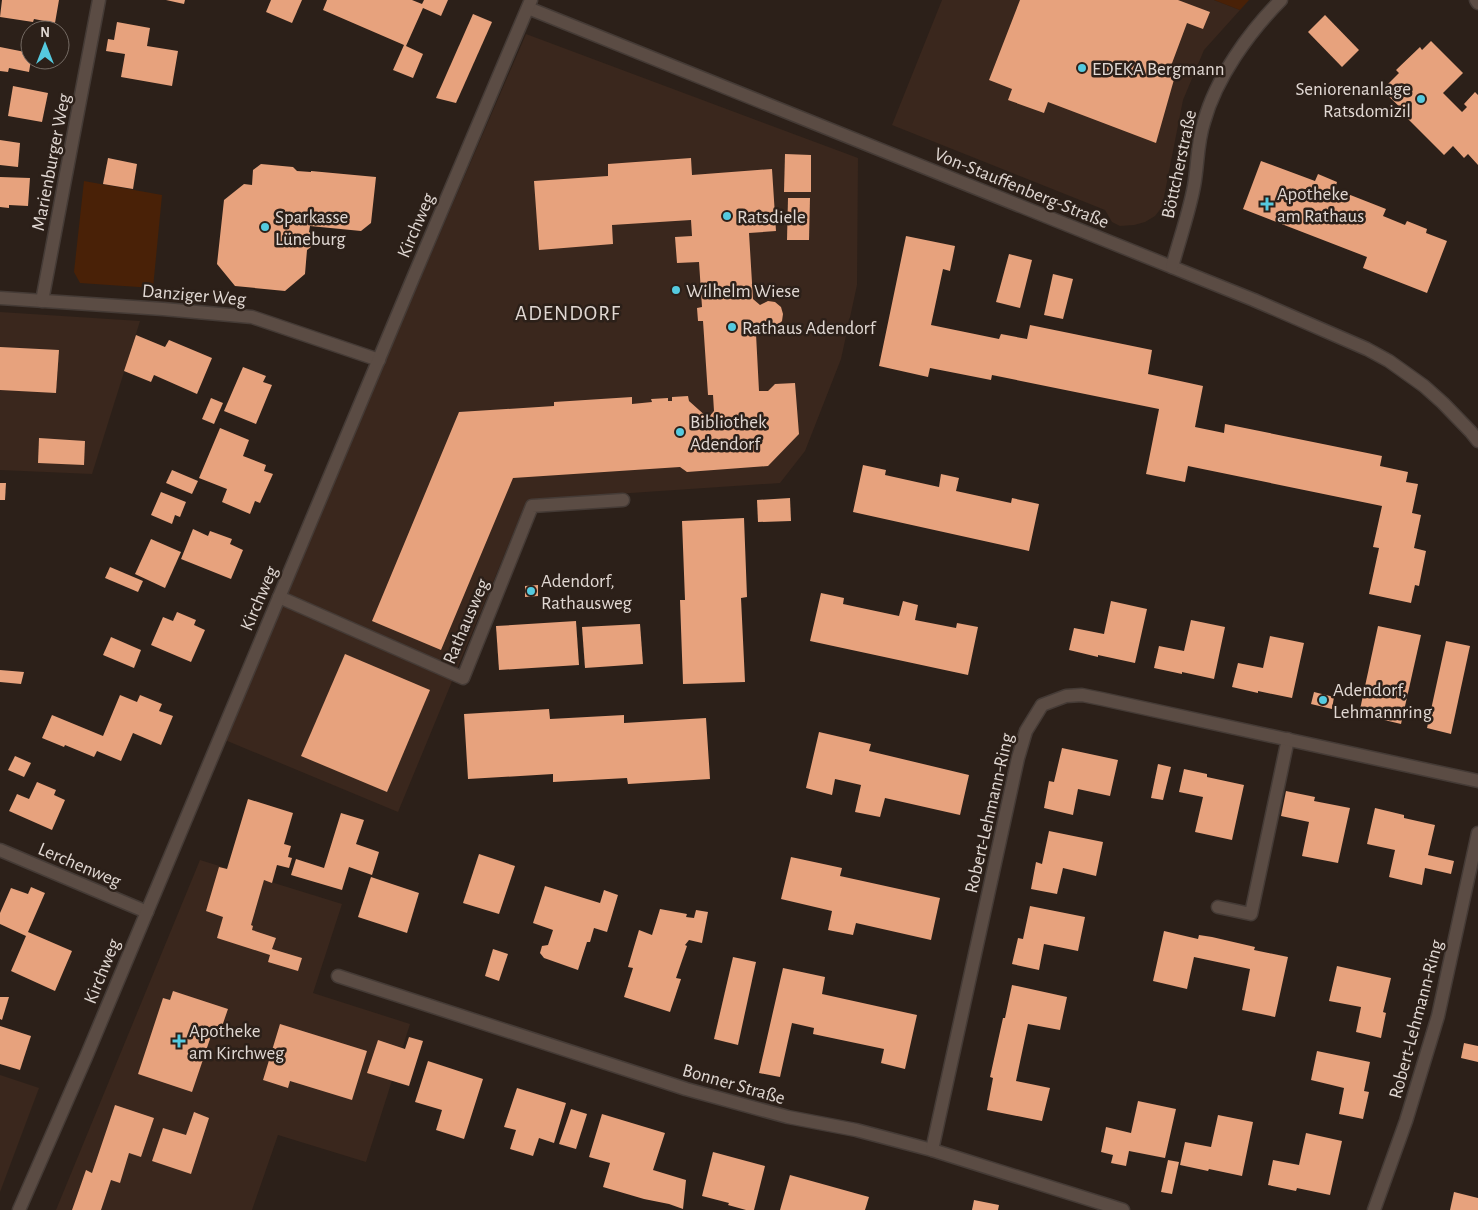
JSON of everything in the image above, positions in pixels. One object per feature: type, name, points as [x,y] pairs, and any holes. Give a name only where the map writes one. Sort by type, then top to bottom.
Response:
[{"type":"street","name":"Marienburger Weg","points":[[42,301],[99,0]]},
{"type":"street","name":"Böttcherstraße","points":[[1172,267],[1194,185],[1203,122],[1215,92],[1232,60],[1281,0]]},
{"type":"street","name":"Von-Stauffenberg-Straße","points":[[529,4],[1172,267],[1367,349],[1424,386],[1443,403],[1478,441]]},
{"type":"street","name":"Kirchweg","points":[[19,1210],[86,1057],[529,4]]},
{"type":"street","name":"Danziger Weg","points":[[0,298],[252,317],[379,360]]},
{"type":"street","name":"Rathausweg","points":[[279,597],[463,678],[532,506],[623,500]]},
{"type":"street","name":"Robert-Lehmann-Ring","points":[[932,1150],[1018,758],[1026,732],[1042,705],[1066,696],[1102,699],[1478,780]]},
{"type":"street","points":[[1218,907],[1251,914],[1288,739]]},
{"type":"street","name":"Robert-Lehmann-Ring","points":[[1374,1210],[1406,1121],[1438,1016],[1478,833]]},
{"type":"street","name":"Lerchenweg","points":[[0,850],[146,912]]},
{"type":"street","name":"Bonner Straße","points":[[338,976],[735,1104],[788,1117],[856,1130],[932,1150],[1123,1210]]},
{"type":"shaded area","points":[[942,0],[1214,0],[1240,10],[1204,50],[1183,100],[1162,207],[1155,216],[1145,222],[1120,226],[1112,222],[1105,210],[892,125]]},
{"type":"shaded area","points":[[1214,0],[1249,0],[1240,10]]},
{"type":"shaded area","points":[[526,34],[858,158],[857,285],[841,359],[805,451],[780,483],[527,500],[398,812],[225,740],[365,407]]},
{"type":"shaded area","points":[[84,181],[162,195],[153,288],[80,283],[74,272]]},
{"type":"shaded area","points":[[0,312],[140,321],[92,474],[0,470]]},
{"type":"shaded area","points":[[200,860],[342,904],[313,993],[410,1024],[366,1162],[278,1135],[252,1210],[56,1210]]},
{"type":"shaded area","points":[[0,1075],[39,1088],[0,1192]]},
{"type":"building","points":[[2,0],[59,0],[56,20],[20,20],[0,17]]},
{"type":"building","points":[[166,0],[185,0],[184,4]]},
{"type":"building","points":[[271,0],[302,0],[292,23],[266,12]]},
{"type":"building","points":[[327,0],[412,0],[422,4],[424,0],[448,0],[441,16],[423,8],[406,46],[423,54],[413,78],[393,70],[404,45],[323,10]]},
{"type":"building","name":"EDEKA Bergmann","points":[[1020,0],[1178,0],[1210,12],[1203,29],[1187,23],[1168,74],[1175,76],[1156,143],[1048,102],[1044,113],[1008,100],[1012,89],[989,80]]},
{"type":"building","points":[[473,14],[492,22],[456,103],[436,98]]},
{"type":"building","points":[[1325,15],[1359,50],[1342,67],[1308,32]]},
{"type":"building","points":[[117,22],[150,28],[147,46],[178,51],[172,86],[121,77],[125,54],[106,51],[108,39],[114,40]]},
{"type":"building","name":"Seniorenanlage Ratsdomizil","points":[[1431,41],[1463,73],[1443,93],[1462,112],[1467,107],[1464,104],[1475,92],[1478,95],[1478,165],[1468,154],[1464,158],[1453,146],[1444,155],[1382,90],[1399,73],[1396,70],[1420,47],[1422,50]]},
{"type":"building","points":[[0,47],[20,51],[20,70],[29,70],[29,72],[9,68],[8,72],[0,71]]},
{"type":"building","points":[[13,86],[48,93],[42,122],[8,116]]},
{"type":"building","points":[[0,140],[20,143],[18,167],[0,165]]},
{"type":"building","points":[[785,154],[811,155],[811,192],[784,192]]},
{"type":"building","points":[[108,158],[137,164],[133,189],[103,184]]},
{"type":"building","points":[[691,158],[692,175],[772,169],[776,231],[749,233],[753,299],[760,305],[768,301],[775,302],[781,307],[783,314],[782,321],[777,326],[770,329],[762,326],[756,334],[759,391],[768,391],[775,384],[795,383],[799,434],[768,466],[687,472],[680,467],[513,478],[441,650],[372,621],[459,412],[554,406],[554,402],[632,397],[632,404],[652,402],[651,399],[668,398],[668,401],[672,401],[672,397],[688,396],[689,401],[708,418],[714,411],[713,395],[708,395],[703,321],[698,321],[697,308],[702,307],[699,262],[677,263],[675,237],[692,236],[691,220],[612,225],[613,244],[539,250],[534,181],[608,176],[608,164]]},
{"type":"building","points":[[1261,161],[1315,181],[1318,174],[1337,182],[1335,189],[1386,209],[1383,216],[1405,225],[1407,221],[1427,229],[1426,233],[1447,241],[1427,293],[1363,268],[1367,257],[1243,209]]},
{"type":"building","name":"Sparkasse Lüneburg","points":[[261,164],[293,167],[297,171],[376,177],[371,223],[361,231],[310,226],[309,232],[312,234],[311,247],[307,250],[305,274],[285,291],[235,286],[217,264],[224,200],[244,184],[252,185],[253,170]]},
{"type":"building","points":[[0,177],[30,178],[28,206],[9,205],[9,208],[0,207]]},
{"type":"building","points":[[788,198],[810,198],[809,240],[787,240]]},
{"type":"building","points":[[906,236],[955,246],[950,271],[943,269],[931,325],[999,339],[1001,334],[1027,339],[1030,325],[1152,350],[1148,374],[1203,386],[1195,427],[1224,433],[1225,424],[1382,456],[1380,466],[1408,472],[1406,482],[1418,484],[1412,513],[1421,515],[1414,548],[1426,551],[1419,586],[1415,585],[1411,603],[1369,594],[1379,548],[1373,547],[1382,506],[1188,466],[1185,482],[1146,474],[1159,409],[992,375],[991,380],[930,368],[928,377],[879,366]]},
{"type":"building","points":[[1009,254],[1032,260],[1020,308],[996,302]]},
{"type":"building","points":[[1053,274],[1073,279],[1063,319],[1044,315]]},
{"type":"building","points":[[136,335],[165,347],[169,340],[212,358],[197,394],[154,375],[151,382],[124,371]]},
{"type":"building","points":[[0,347],[59,350],[56,393],[0,390]]},
{"type":"building","points":[[243,367],[266,376],[263,382],[272,385],[256,424],[224,411]]},
{"type":"building","points":[[211,398],[223,403],[214,424],[202,419]]},
{"type":"building","points":[[220,428],[249,440],[243,456],[266,465],[264,471],[273,474],[260,503],[255,501],[250,514],[222,502],[227,489],[199,478]]},
{"type":"building","points":[[39,438],[85,441],[84,465],[38,463]]},
{"type":"building","points":[[863,465],[886,470],[885,475],[939,487],[941,474],[959,478],[956,491],[1011,503],[1012,498],[1039,504],[1029,551],[853,512]]},
{"type":"building","points":[[172,470],[198,481],[192,494],[166,483]]},
{"type":"building","points":[[0,483],[6,483],[5,500],[0,500]]},
{"type":"building","points":[[161,492],[186,502],[180,517],[175,515],[172,524],[151,515]]},
{"type":"building","points":[[790,498],[791,521],[758,522],[757,500]]},
{"type":"building","points":[[744,518],[747,597],[741,598],[745,682],[683,684],[680,600],[685,600],[682,521]]},
{"type":"building","points":[[193,529],[208,536],[210,531],[232,539],[230,544],[243,550],[231,579],[181,559]]},
{"type":"building","points":[[151,539],[181,552],[165,588],[135,574]]},
{"type":"building","points":[[110,567],[143,581],[138,592],[105,578]]},
{"type":"building","name":"Adendorf, Rathausweg","points":[[538,585],[538,596],[525,597],[525,586]]},
{"type":"building","points":[[821,593],[844,598],[843,604],[899,616],[903,601],[918,605],[915,620],[956,628],[957,623],[978,627],[968,675],[810,641]]},
{"type":"building","points":[[1111,601],[1147,609],[1135,663],[1069,650],[1074,628],[1104,634]]},
{"type":"building","points":[[177,612],[196,620],[194,625],[205,630],[191,662],[151,645],[163,617],[173,621]]},
{"type":"building","points":[[1191,620],[1225,627],[1214,679],[1154,668],[1159,646],[1184,651]]},
{"type":"building","points":[[576,621],[579,665],[499,670],[496,626]]},
{"type":"building","points":[[640,624],[643,664],[585,668],[582,627]]},
{"type":"building","points":[[1378,626],[1421,635],[1401,724],[1359,714]]},
{"type":"building","points":[[1270,636],[1304,643],[1292,698],[1232,687],[1238,663],[1263,668]]},
{"type":"building","points":[[111,637],[141,650],[134,668],[103,655]]},
{"type":"building","points":[[1446,641],[1470,646],[1451,734],[1427,728]]},
{"type":"building","points":[[345,654],[430,690],[387,792],[301,756]]},
{"type":"building","points":[[0,670],[24,672],[21,684],[0,682]]},
{"type":"building","name":"Adendorf, Lehmannring","points":[[1314,692],[1334,697],[1332,709],[1311,704]]},
{"type":"building","points":[[120,695],[137,702],[140,695],[162,704],[159,711],[173,716],[161,745],[133,733],[121,761],[97,751],[94,757],[42,738],[52,715],[103,736]]},
{"type":"building","points":[[549,709],[550,719],[624,715],[624,723],[706,718],[710,779],[628,784],[627,778],[553,782],[553,774],[468,779],[464,714]]},
{"type":"building","points":[[819,732],[871,744],[869,751],[969,775],[960,815],[885,798],[880,817],[855,812],[861,785],[835,779],[832,795],[806,788]]},
{"type":"building","points":[[1062,748],[1118,760],[1110,796],[1078,789],[1073,815],[1044,808],[1049,781],[1054,782]]},
{"type":"building","points":[[15,756],[31,763],[24,777],[8,770]]},
{"type":"building","points":[[1158,764],[1171,767],[1163,800],[1151,798]]},
{"type":"building","points":[[1184,769],[1207,774],[1207,777],[1244,785],[1232,840],[1195,832],[1203,797],[1179,792]]},
{"type":"building","points":[[37,782],[56,790],[54,795],[65,800],[52,830],[9,811],[17,794],[29,799]]},
{"type":"building","points":[[1286,791],[1315,797],[1314,801],[1350,808],[1338,863],[1302,856],[1309,822],[1281,816]]},
{"type":"building","points":[[248,799],[293,813],[284,844],[291,846],[288,857],[292,858],[289,868],[277,865],[272,883],[264,880],[251,925],[253,926],[252,930],[276,938],[272,949],[302,958],[298,971],[268,962],[270,955],[217,938],[223,917],[206,911],[219,867],[227,869]]},
{"type":"building","points":[[1375,808],[1404,815],[1404,818],[1435,825],[1428,855],[1454,861],[1451,874],[1425,868],[1422,885],[1389,877],[1395,850],[1367,844]]},
{"type":"building","points":[[341,813],[364,820],[356,844],[379,852],[372,875],[349,867],[342,890],[291,875],[296,859],[324,868]]},
{"type":"building","points":[[1049,831],[1103,842],[1096,876],[1063,868],[1057,894],[1031,889],[1036,862],[1042,864]]},
{"type":"building","points":[[479,854],[515,866],[499,914],[463,903]]},
{"type":"building","points":[[791,857],[842,868],[840,876],[940,898],[931,940],[856,923],[853,935],[828,930],[832,911],[781,899]]},
{"type":"building","points":[[371,877],[419,893],[407,933],[358,917]]},
{"type":"building","points":[[545,886],[600,903],[604,890],[618,895],[607,932],[594,928],[590,942],[587,942],[578,970],[544,958],[540,953],[542,946],[548,945],[553,930],[533,923]]},
{"type":"building","points":[[31,887],[45,893],[28,932],[72,951],[55,991],[11,971],[26,936],[0,924],[0,913],[11,888],[28,894]]},
{"type":"building","points":[[1030,906],[1085,917],[1078,951],[1044,944],[1039,970],[1012,964],[1018,938],[1023,939]]},
{"type":"building","points":[[660,909],[687,914],[686,917],[694,918],[696,910],[708,912],[702,943],[689,940],[685,945],[687,946],[676,978],[681,979],[670,1012],[624,997],[633,968],[628,967],[639,930],[652,935]]},
{"type":"building","points":[[1164,931],[1198,939],[1199,935],[1212,937],[1255,947],[1254,950],[1288,957],[1275,1017],[1242,1010],[1250,969],[1194,957],[1187,989],[1153,981]]},
{"type":"building","points":[[493,949],[508,954],[499,981],[485,976]]},
{"type":"building","points":[[733,957],[756,962],[738,1045],[714,1039]]},
{"type":"building","points":[[1337,966],[1391,978],[1383,1012],[1386,1013],[1381,1038],[1356,1032],[1361,1007],[1329,1001]]},
{"type":"building","points":[[783,968],[825,977],[822,994],[917,1015],[905,1069],[881,1063],[884,1049],[813,1034],[814,1028],[792,1023],[780,1077],[759,1073]]},
{"type":"building","points":[[1012,985],[1067,997],[1060,1030],[1028,1024],[1016,1081],[1050,1088],[1042,1121],[987,1110],[993,1078],[990,1077]]},
{"type":"building","name":"Apotheke am Kirchweg","points":[[173,991],[228,1009],[218,1038],[211,1036],[192,1092],[138,1074],[163,998],[170,1000]]},
{"type":"building","points":[[0,997],[9,997],[2,1020],[0,1019]]},
{"type":"building","points":[[280,1024],[367,1051],[352,1100],[290,1081],[288,1088],[263,1080]]},
{"type":"building","points":[[0,1026],[31,1036],[20,1070],[0,1064]]},
{"type":"building","points":[[409,1037],[423,1041],[409,1086],[367,1073],[378,1040],[405,1049]]},
{"type":"building","points":[[1464,1043],[1478,1046],[1478,1062],[1461,1058]]},
{"type":"building","points":[[1317,1051],[1370,1062],[1364,1091],[1369,1092],[1363,1119],[1339,1114],[1344,1088],[1311,1080]]},
{"type":"building","points":[[428,1061],[483,1079],[464,1139],[436,1130],[442,1110],[415,1102]]},
{"type":"building","points":[[517,1088],[566,1103],[554,1143],[539,1138],[533,1156],[510,1149],[516,1130],[504,1127]]},
{"type":"building","points":[[1138,1101],[1176,1109],[1165,1158],[1129,1151],[1126,1166],[1111,1163],[1113,1155],[1101,1152],[1106,1127],[1131,1133]]},
{"type":"building","points":[[115,1105],[154,1118],[141,1157],[129,1153],[120,1183],[111,1180],[101,1210],[72,1210],[86,1170],[92,1173]]},
{"type":"building","points":[[571,1109],[587,1114],[576,1149],[559,1144]]},
{"type":"building","points":[[194,1112],[209,1118],[191,1174],[152,1161],[163,1128],[186,1135]]},
{"type":"building","points":[[602,1114],[665,1133],[653,1170],[686,1180],[683,1209],[603,1187],[610,1163],[589,1157]]},
{"type":"building","points":[[1218,1115],[1253,1122],[1242,1176],[1180,1165],[1185,1142],[1211,1147]]},
{"type":"building","points":[[1306,1133],[1342,1141],[1330,1195],[1297,1188],[1296,1191],[1268,1185],[1273,1160],[1299,1165]]},
{"type":"building","points":[[713,1152],[765,1166],[754,1210],[746,1210],[728,1205],[729,1203],[702,1196]]},
{"type":"building","points":[[1168,1160],[1179,1162],[1172,1194],[1161,1192]]},
{"type":"building","points":[[790,1175],[869,1197],[865,1210],[780,1210]]},
{"type":"building","points":[[1454,1192],[1478,1198],[1478,1210],[1450,1210]]},
{"type":"building","points":[[974,1200],[999,1205],[998,1210],[972,1210]]},
{"type":"place","name":"EDEKA Bergmann","points":[[1082,68]]},
{"type":"place","name":"Seniorenanlage Ratsdomizil","points":[[1421,99]]},
{"type":"place","name":"Apotheke am Rathaus","points":[[1267,204]]},
{"type":"place","name":"Ratsdiele","points":[[727,216]]},
{"type":"place","name":"Sparkasse Lüneburg","points":[[265,227]]},
{"type":"place","name":"Wilhelm Wiese","points":[[676,290]]},
{"type":"place","name":"Rathaus Adendorf","points":[[732,327]]},
{"type":"place","name":"Bibliothek Adendorf","points":[[680,432]]},
{"type":"place","name":"Adendorf, Rathausweg","points":[[531,591]]},
{"type":"place","name":"Adendorf, Lehmannring","points":[[1323,700]]},
{"type":"place","name":"Apotheke am Kirchweg","points":[[179,1041]]},
{"type":"district","name":"ADENDORF","points":[[568,313]]}]
